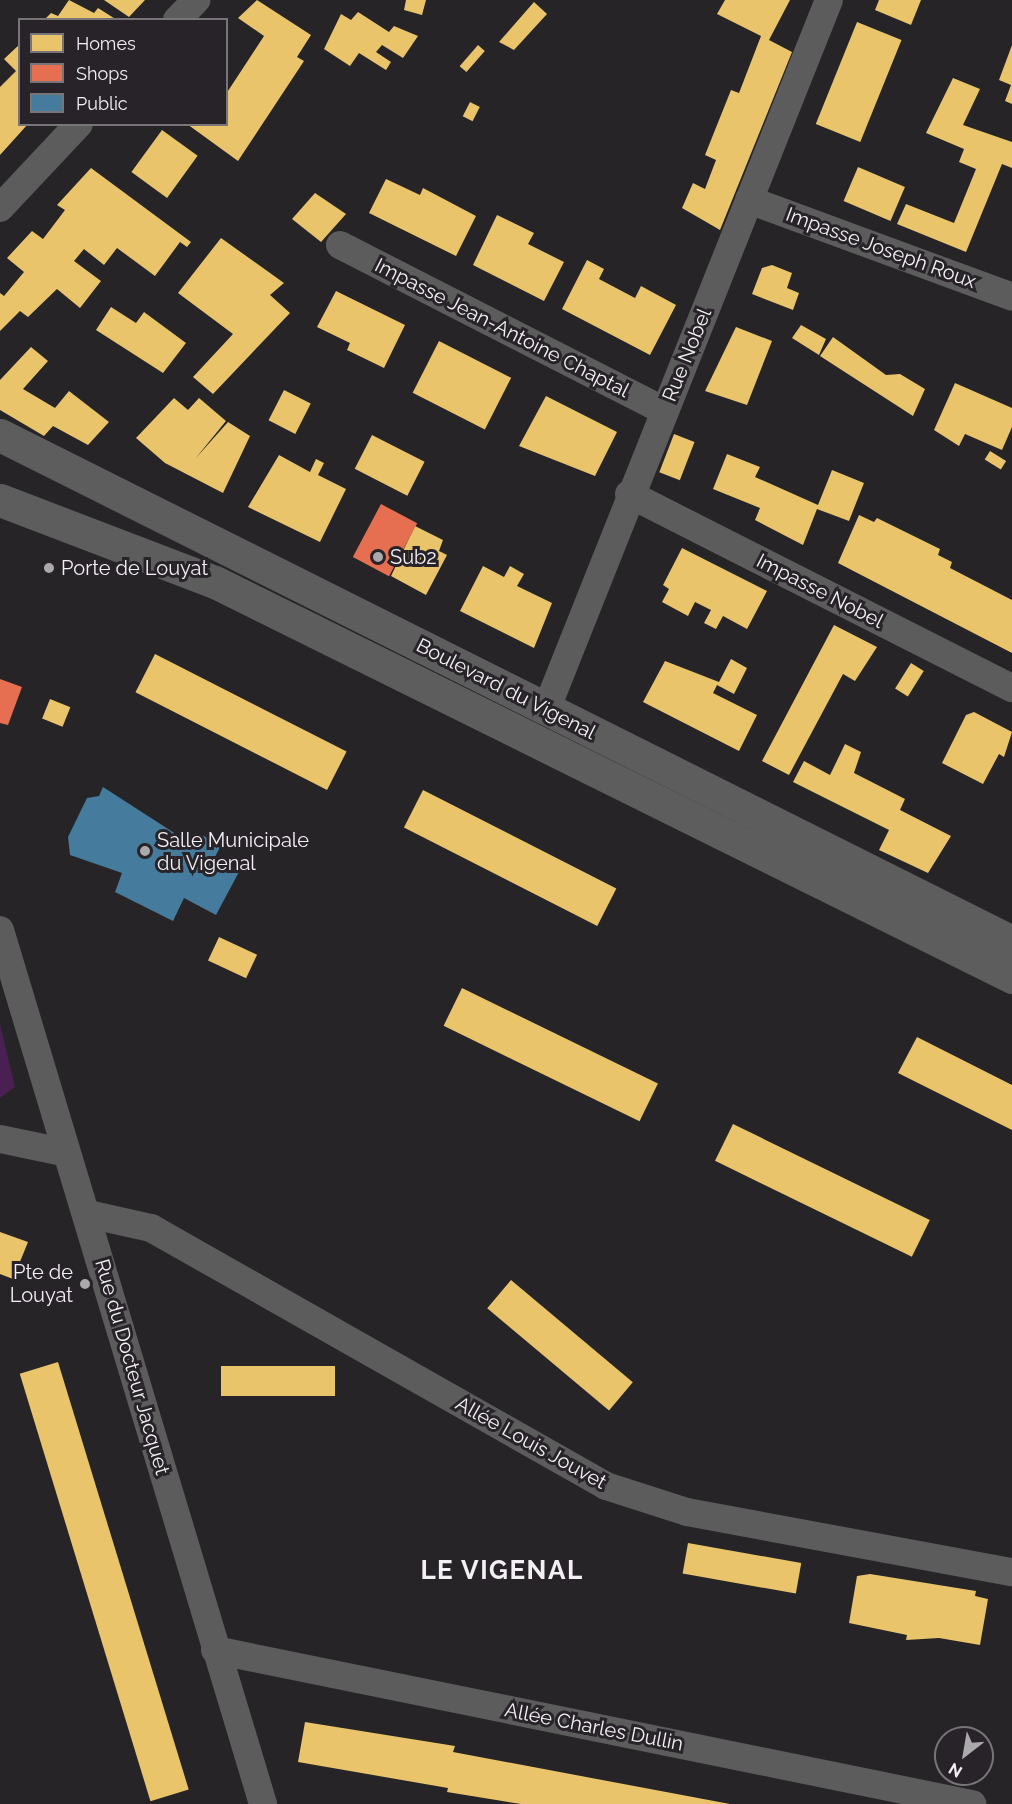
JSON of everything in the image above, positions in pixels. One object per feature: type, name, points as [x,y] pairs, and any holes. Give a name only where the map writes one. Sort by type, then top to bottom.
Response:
[{"type":"main road","name":"Boulevard du Vigenal","points":[[0,435],[1012,942]]},
{"type":"main road","name":"Boulevard du Vigenal","points":[[0,500],[215,582],[1012,977]]},
{"type":"street","points":[[179,18],[196,0]]},
{"type":"street","name":"Rue Nobel","points":[[546,710],[629,494],[829,0]]},
{"type":"street","points":[[0,208],[77,126]]},
{"type":"street","name":"Impasse Joseph Roux","points":[[749,200],[1011,292]]},
{"type":"street","name":"Impasse Jean-Antoine Chaptal","points":[[340,245],[664,411]]},
{"type":"street","name":"Impasse Nobel","points":[[629,494],[1012,688]]},
{"type":"street","name":"Rue du Docteur Jacquet","points":[[0,930],[63,1152],[88,1214],[215,1650],[263,1804]]},
{"type":"street","points":[[0,1139],[63,1152]]},
{"type":"street","name":"Allée Louis Jouvet","points":[[88,1214],[151,1228],[606,1486],[687,1512],[1012,1572]]},
{"type":"street","name":"Allée Charles Dullin","points":[[215,1650],[972,1804]]},
{"type":"shaded area","points":[[0,1024],[15,1087],[0,1098]]},
{"type":"building: Homes","points":[[69,0],[94,13],[98,8],[114,18],[46,18],[51,13],[58,16]]},
{"type":"building: Homes","points":[[104,0],[145,0],[129,17]]},
{"type":"building: Homes","points":[[257,0],[311,35],[297,57],[304,61],[238,161],[190,126],[228,126],[228,91],[264,36],[238,18]]},
{"type":"building: Homes","points":[[406,0],[426,0],[422,15],[404,10]]},
{"type":"building: Homes","points":[[725,0],[790,0],[769,40],[792,52],[720,230],[682,208],[693,183],[705,189],[716,160],[705,155],[731,90],[739,93],[761,36],[717,14]]},
{"type":"building: Homes","points":[[879,0],[921,0],[911,25],[875,10]]},
{"type":"building: Homes","points":[[534,2],[547,14],[514,50],[499,42]]},
{"type":"building: Homes","points":[[358,12],[389,32],[394,26],[418,36],[403,58],[382,45],[376,52],[391,62],[386,70],[359,53],[350,66],[324,49],[341,14],[351,20]]},
{"type":"building: Homes","points":[[857,22],[902,40],[860,142],[816,124]]},
{"type":"building: Homes","points":[[478,45],[485,51],[466,72],[460,66]]},
{"type":"building: Homes","points":[[1012,45],[1012,104],[1005,101],[1011,85],[999,80]]},
{"type":"building: Homes","points":[[18,46],[18,126],[26,126],[0,155],[0,87],[16,71],[4,59]]},
{"type":"building: Homes","points":[[953,78],[980,89],[963,125],[1012,142],[1012,168],[1002,164],[966,252],[897,224],[906,204],[954,223],[976,169],[959,162],[964,149],[926,133]]},
{"type":"building: Homes","points":[[470,102],[480,107],[473,121],[463,116]]},
{"type":"building: Homes","points":[[162,130],[198,156],[167,198],[131,172]]},
{"type":"building: Homes","points":[[858,167],[905,187],[890,221],[844,201]]},
{"type":"building: Homes","points":[[91,168],[191,242],[187,247],[180,242],[155,276],[117,248],[104,265],[84,249],[74,261],[101,281],[80,308],[57,289],[28,317],[20,311],[0,331],[0,293],[4,296],[24,272],[7,258],[32,231],[43,239],[65,210],[57,205]]},
{"type":"building: Homes","points":[[386,179],[420,195],[423,188],[476,216],[456,256],[369,213]]},
{"type":"building: Homes","points":[[315,193],[346,214],[321,242],[292,219]]},
{"type":"building: Homes","points":[[497,215],[534,233],[528,244],[564,262],[544,301],[473,265]]},
{"type":"building: Homes","points":[[221,238],[284,283],[270,295],[290,313],[213,394],[193,377],[233,334],[178,293]]},
{"type":"building: Homes","points":[[587,260],[604,269],[599,279],[635,298],[641,286],[676,305],[650,355],[562,309]]},
{"type":"building: Homes","points":[[772,265],[792,273],[787,288],[799,293],[793,310],[752,294],[762,268]]},
{"type":"building: Homes","points":[[336,291],[405,325],[384,368],[347,350],[350,343],[317,327]]},
{"type":"building: Homes","points":[[111,307],[136,323],[144,312],[186,343],[163,373],[96,330]]},
{"type":"building: Homes","points":[[801,325],[826,339],[819,355],[792,338]]},
{"type":"building: Homes","points":[[736,327],[772,341],[747,405],[705,391]]},
{"type":"building: Homes","points":[[833,337],[886,375],[900,374],[925,389],[913,416],[820,356]]},
{"type":"building: Homes","points":[[439,341],[511,378],[485,429],[413,393]]},
{"type":"building: Homes","points":[[31,347],[48,361],[23,389],[55,408],[69,391],[109,422],[88,445],[53,426],[44,436],[0,410],[0,380]]},
{"type":"building: Homes","points":[[955,383],[1012,408],[1012,427],[1002,450],[965,434],[959,446],[934,430]]},
{"type":"building: Homes","points":[[284,390],[311,404],[295,434],[269,420]]},
{"type":"building: Homes","points":[[546,396],[617,432],[595,476],[519,446]]},
{"type":"building: Homes","points":[[174,398],[188,410],[199,398],[226,421],[195,459],[228,422],[250,436],[223,493],[165,463],[136,438]]},
{"type":"building: Homes","points":[[674,434],[695,442],[680,480],[659,472]]},
{"type":"building: Homes","points":[[372,435],[425,462],[407,496],[355,469]]},
{"type":"building: Homes","points":[[990,451],[1006,461],[1001,470],[985,459]]},
{"type":"building: Homes","points":[[727,454],[760,467],[755,477],[818,505],[832,470],[864,483],[849,521],[817,509],[803,545],[755,520],[760,508],[713,489]]},
{"type":"building: Homes","points":[[279,455],[310,472],[316,459],[324,463],[318,475],[346,489],[320,542],[248,507]]},
{"type":"building: Homes","points":[[859,515],[874,522],[877,518],[940,549],[938,555],[952,562],[950,568],[1012,600],[1012,653],[838,563]]},
{"type":"building: Homes","points":[[415,526],[443,540],[439,551],[447,555],[426,595],[391,576]]},
{"type":"building: Homes","points":[[682,548],[767,591],[747,629],[723,616],[716,629],[704,623],[711,610],[695,602],[688,616],[662,602],[669,589],[663,585]]},
{"type":"building: Homes","points":[[483,566],[504,577],[510,566],[524,574],[517,586],[552,603],[534,648],[460,611]]},
{"type":"building: Homes","points":[[834,625],[877,647],[855,681],[843,674],[789,775],[762,761]]},
{"type":"building: Homes","points":[[155,654],[347,752],[327,790],[135,692]]},
{"type":"building: Homes","points":[[731,659],[747,668],[734,694],[717,685],[713,693],[757,715],[739,751],[643,702],[665,661],[719,682]]},
{"type":"building: Homes","points":[[911,663],[924,671],[908,696],[895,688]]},
{"type":"building: Homes","points":[[50,699],[70,707],[63,727],[42,718]]},
{"type":"building: Homes","points":[[974,712],[1012,732],[1004,757],[999,754],[983,784],[942,763],[966,715]]},
{"type":"building: Homes","points":[[845,744],[861,752],[854,773],[905,799],[900,810],[951,836],[928,873],[879,850],[889,830],[793,782],[804,761],[830,775]]},
{"type":"building: Homes","points":[[423,790],[616,889],[597,926],[404,827]]},
{"type":"building: Homes","points":[[219,937],[257,955],[246,978],[208,961]]},
{"type":"building: Homes","points":[[462,988],[658,1084],[640,1121],[444,1026]]},
{"type":"building: Homes","points":[[917,1037],[1012,1085],[1012,1130],[898,1073]]},
{"type":"building: Homes","points":[[733,1124],[930,1220],[912,1257],[715,1161]]},
{"type":"building: Homes","points":[[0,1232],[28,1242],[13,1279],[0,1274]]},
{"type":"building: Homes","points":[[511,1280],[633,1382],[609,1411],[487,1308]]},
{"type":"building: Homes","points":[[58,1362],[189,1789],[150,1801],[20,1374]]},
{"type":"building: Homes","points":[[221,1366],[335,1366],[335,1396],[221,1396]]},
{"type":"building: Homes","points":[[688,1543],[801,1563],[796,1593],[683,1574]]},
{"type":"building: Homes","points":[[870,1574],[976,1591],[975,1596],[988,1599],[980,1645],[939,1638],[906,1640],[907,1635],[849,1623],[857,1576]]},
{"type":"building: Homes","points":[[305,1722],[455,1746],[453,1752],[730,1804],[521,1804],[447,1792],[448,1788],[298,1762]]},
{"type":"building: Shops","points":[[381,504],[417,523],[389,576],[353,557]]},
{"type":"building: Shops","points":[[0,679],[22,687],[8,725],[0,723]]},
{"type":"building: Public","name":"Salle Municipale du Vigenal","points":[[103,787],[196,847],[202,835],[221,845],[215,857],[240,870],[216,915],[184,898],[173,921],[115,892],[122,873],[70,855],[68,837],[87,798],[99,796]]},
{"type":"place","name":"Sub2","points":[[378,557]]},
{"type":"place","name":"Porte de Louyat","points":[[49,568]]},
{"type":"place","name":"Salle Municipale du Vigenal","points":[[145,851]]},
{"type":"place","name":"Pte de Louyat","points":[[85,1284]]},
{"type":"district","name":"LE VIGENAL","points":[[502,1571]]}]
